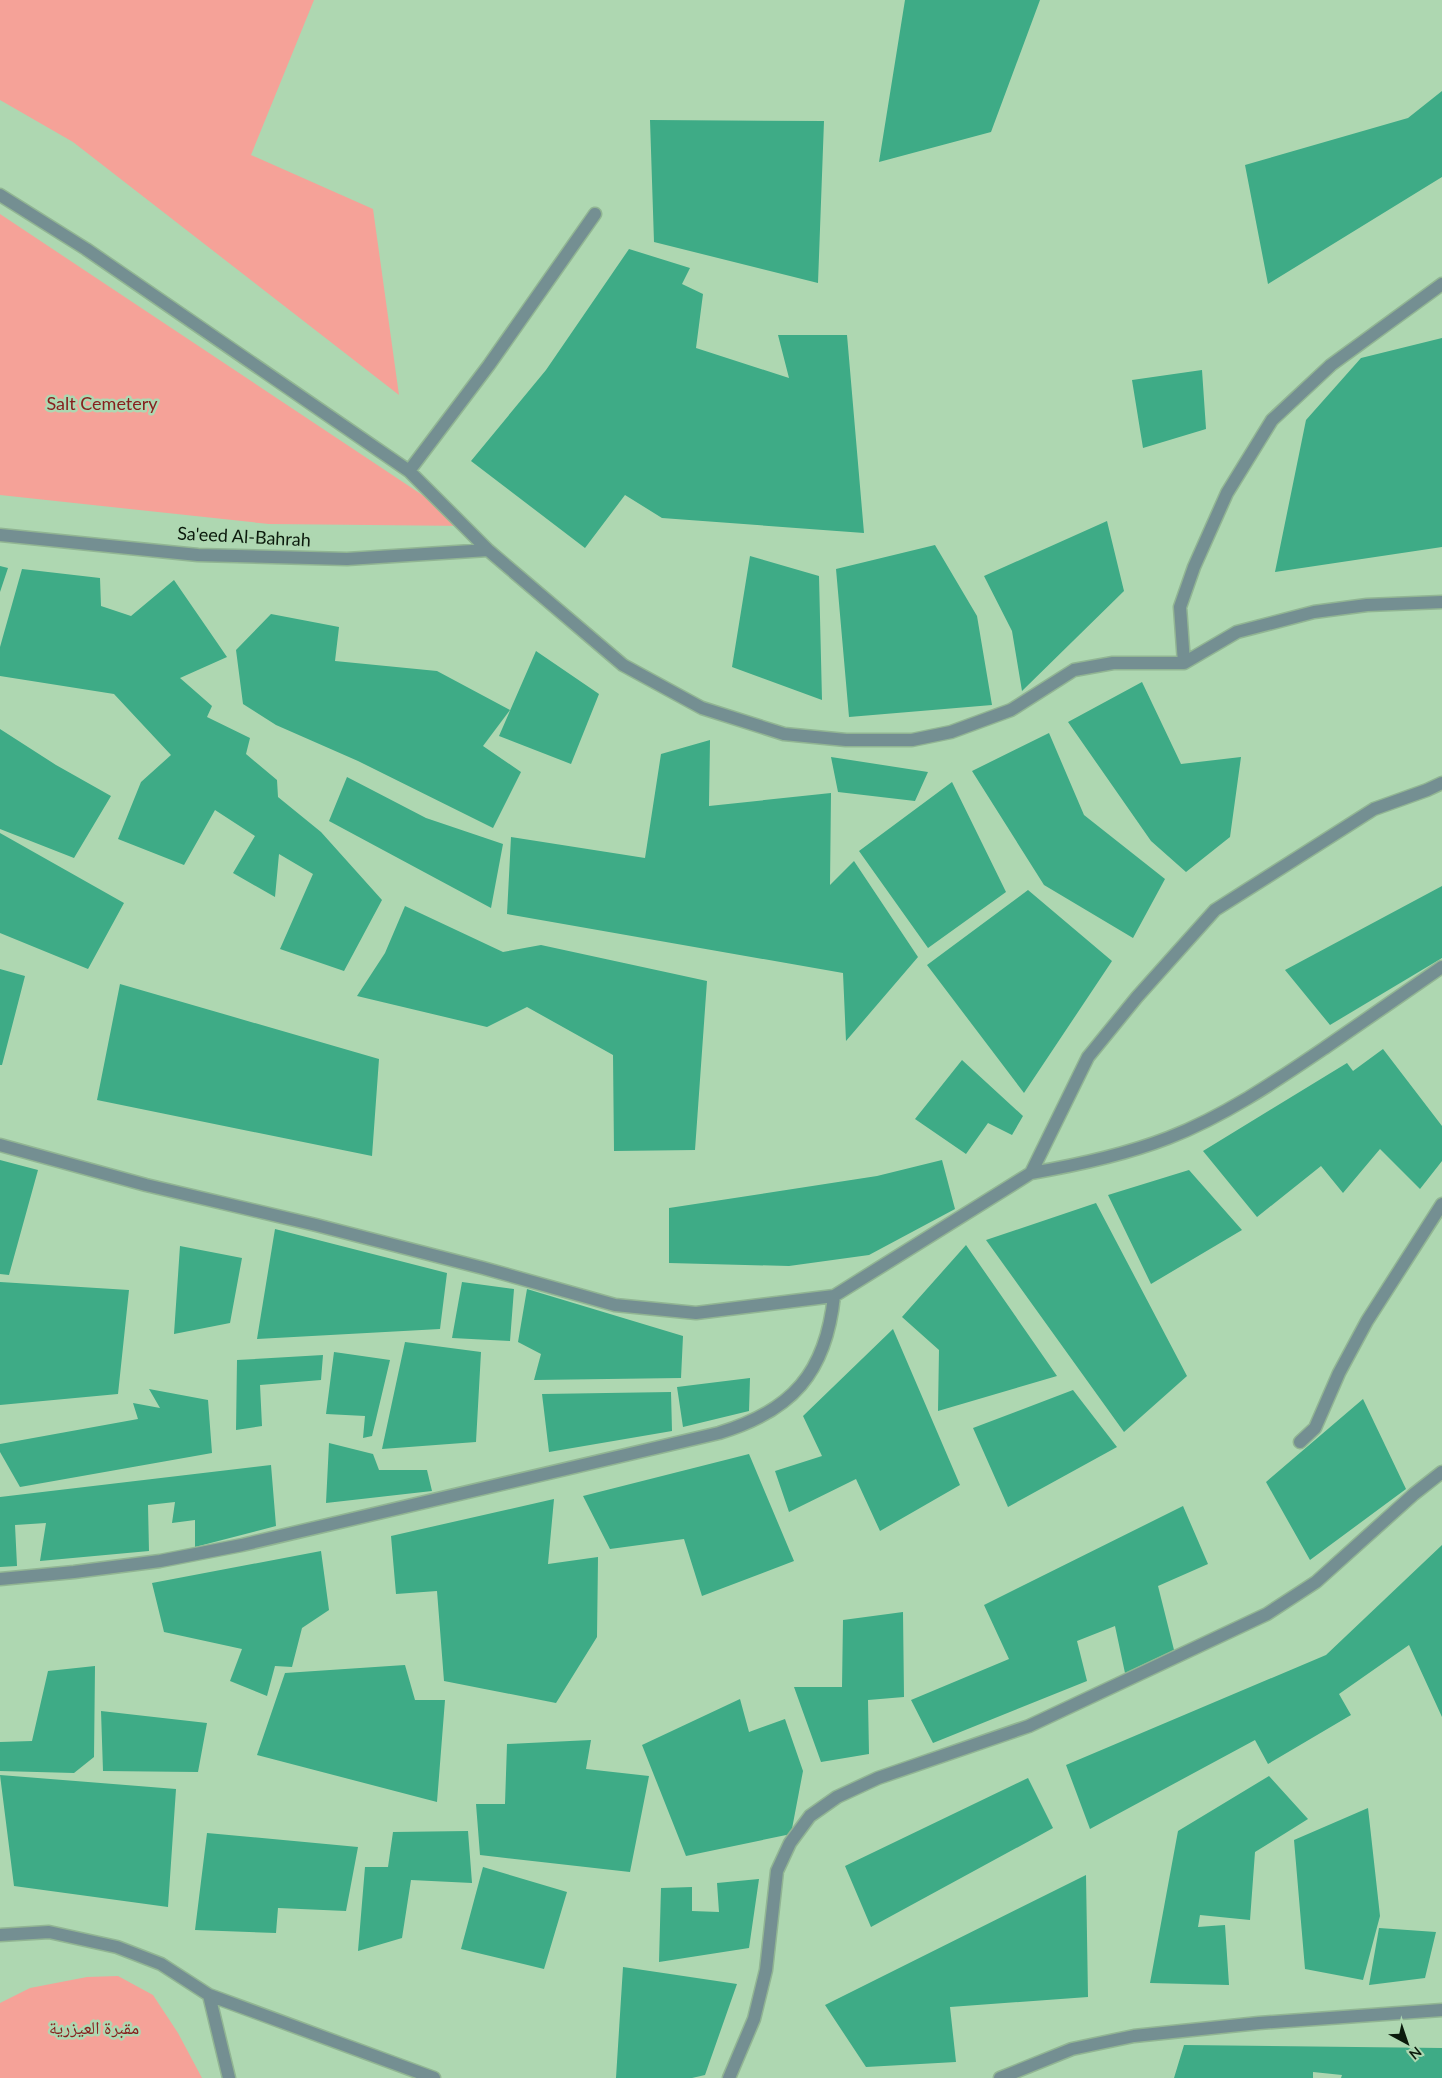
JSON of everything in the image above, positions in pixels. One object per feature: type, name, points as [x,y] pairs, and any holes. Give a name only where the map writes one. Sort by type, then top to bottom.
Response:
[{"type":"street","points":[[0,195],[86,249],[409,471],[488,550],[623,665],[702,708],[784,734],[846,740],[912,740],[951,732],[1011,710],[1074,670],[1113,662],[1184,663],[1237,632],[1314,612],[1367,605],[1442,602]]},
{"type":"street","points":[[409,471],[489,365],[596,214]]},
{"type":"street","points":[[1184,663],[1180,607],[1194,567],[1227,492],[1272,420],[1331,366],[1442,284]]},
{"type":"street","name":"Sa'eed Al-Bahrah","points":[[0,535],[198,554],[337,559],[488,550]]},
{"type":"street","points":[[1032,1173],[1088,1057],[1137,997],[1215,910],[1374,809],[1442,783]]},
{"type":"street","points":[[0,1145],[146,1185],[316,1225],[483,1268],[615,1305],[696,1314],[834,1296],[1032,1173],[1078,1165],[1124,1153],[1169,1138],[1212,1118],[1265,1089],[1442,967]]},
{"type":"street","points":[[1300,1442],[1315,1428],[1340,1373],[1368,1321],[1442,1204]]},
{"type":"street","points":[[0,1579],[160,1561],[242,1545],[745,1425],[792,1396],[809,1374],[822,1350],[831,1324],[834,1296]]},
{"type":"street","points":[[729,2078],[754,2019],[766,1970],[777,1871],[790,1843],[810,1816],[836,1797],[878,1778],[1029,1726],[1267,1614],[1316,1582],[1414,1494],[1442,1472]]},
{"type":"street","points":[[0,1935],[48,1932],[117,1947],[161,1964],[209,1995],[434,2078]]},
{"type":"street","points":[[209,1995],[230,2078]]},
{"type":"street","points":[[1000,2078],[1072,2049],[1134,2036],[1259,2023],[1442,2010]]},
{"type":"green space","points":[[0,0],[314,0],[251,155],[373,209],[399,395],[73,142],[0,100]]},
{"type":"green space","name":"Salt Cemetery","points":[[0,214],[469,526],[269,524],[0,495]]},
{"type":"green space","name":"مقبرة العيزرية","points":[[118,1976],[153,1995],[178,2033],[202,2078],[0,2078],[0,2003],[30,1988],[87,1977]]},
{"type":"building","points":[[905,0],[1040,0],[991,132],[879,162]]},
{"type":"building","points":[[1442,91],[1442,177],[1268,284],[1245,165],[1408,118]]},
{"type":"building","points":[[650,120],[824,121],[818,283],[654,242]]},
{"type":"building","points":[[629,249],[690,268],[682,284],[703,294],[696,348],[789,378],[778,335],[847,335],[864,533],[662,518],[625,495],[585,548],[471,461],[546,370]]},
{"type":"building","points":[[1442,338],[1442,547],[1275,572],[1306,420],[1361,358]]},
{"type":"building","points":[[1202,370],[1206,429],[1143,448],[1132,380]]},
{"type":"building","points":[[1107,521],[1124,591],[1022,691],[1012,631],[984,576]]},
{"type":"building","points":[[935,545],[977,616],[992,705],[849,717],[836,569]]},
{"type":"building","points":[[750,556],[819,576],[822,700],[732,667]]},
{"type":"building","points":[[0,566],[8,568],[0,592]]},
{"type":"building","points":[[22,569],[100,578],[101,606],[131,616],[174,580],[227,657],[180,678],[212,706],[207,717],[250,738],[246,754],[277,780],[278,797],[321,832],[382,900],[344,971],[280,949],[313,874],[279,854],[275,897],[233,873],[255,836],[215,810],[184,865],[118,839],[141,782],[171,755],[114,694],[0,676],[0,647]]},
{"type":"building","points":[[271,614],[339,627],[335,661],[437,671],[510,710],[483,746],[521,772],[493,828],[358,761],[276,725],[243,704],[236,650]]},
{"type":"building","points":[[536,651],[599,694],[571,764],[499,736]]},
{"type":"building","points":[[1142,682],[1181,764],[1241,757],[1230,837],[1186,872],[1151,841],[1068,722]]},
{"type":"building","points":[[0,729],[56,765],[111,796],[74,858],[0,829]]},
{"type":"building","points":[[1049,733],[1084,815],[1165,879],[1133,938],[1044,885],[972,771]]},
{"type":"building","points":[[710,740],[709,806],[831,793],[830,885],[854,861],[918,957],[846,1041],[843,973],[507,914],[511,837],[645,858],[661,754]]},
{"type":"building","points":[[831,757],[928,772],[915,801],[838,792]]},
{"type":"building","points":[[347,777],[426,818],[503,844],[491,908],[329,821]]},
{"type":"building","points":[[952,782],[1006,892],[928,948],[859,851]]},
{"type":"building","points":[[0,833],[124,903],[88,969],[0,933]]},
{"type":"building","points":[[1442,886],[1442,958],[1330,1025],[1285,970]]},
{"type":"building","points":[[1028,890],[1112,961],[1024,1093],[927,965]]},
{"type":"building","points":[[405,906],[503,952],[541,945],[707,981],[695,1150],[614,1151],[613,1055],[527,1007],[487,1027],[357,996],[385,953]]},
{"type":"building","points":[[0,969],[25,976],[2,1065],[0,1065]]},
{"type":"building","points":[[120,984],[379,1059],[372,1156],[97,1100]]},
{"type":"building","points":[[1383,1049],[1442,1126],[1442,1161],[1420,1189],[1380,1149],[1343,1193],[1321,1166],[1257,1217],[1203,1151],[1347,1063],[1353,1071]]},
{"type":"building","points":[[962,1060],[1023,1116],[1012,1135],[988,1123],[966,1154],[915,1119]]},
{"type":"building","points":[[0,1160],[38,1170],[9,1275],[0,1274]]},
{"type":"building","points":[[942,1160],[955,1209],[869,1255],[789,1266],[669,1263],[669,1208],[877,1176]]},
{"type":"building","points":[[1189,1170],[1242,1230],[1151,1284],[1108,1195]]},
{"type":"building","points":[[1096,1203],[1187,1376],[1124,1432],[986,1240]]},
{"type":"building","points":[[275,1229],[447,1273],[440,1329],[257,1339]]},
{"type":"building","points":[[966,1245],[1057,1376],[938,1411],[939,1350],[902,1317]]},
{"type":"building","points":[[180,1246],[242,1258],[230,1323],[174,1334]]},
{"type":"building","points":[[0,1282],[129,1290],[118,1394],[0,1405]]},
{"type":"building","points":[[462,1282],[514,1289],[510,1341],[452,1338]]},
{"type":"building","points":[[527,1289],[683,1336],[681,1378],[534,1380],[541,1354],[518,1342]]},
{"type":"building","points":[[893,1329],[960,1485],[880,1531],[856,1479],[789,1512],[775,1471],[822,1456],[803,1416]]},
{"type":"building","points":[[405,1342],[481,1352],[476,1442],[382,1449]]},
{"type":"building","points":[[334,1352],[390,1360],[372,1436],[363,1438],[365,1416],[326,1414]]},
{"type":"building","points":[[323,1355],[321,1380],[260,1385],[262,1426],[236,1430],[237,1360]]},
{"type":"building","points":[[750,1378],[749,1411],[683,1427],[677,1387]]},
{"type":"building","points":[[149,1389],[208,1400],[212,1453],[20,1487],[0,1452],[0,1444],[138,1419],[133,1403],[160,1408]]},
{"type":"building","points":[[1073,1390],[1117,1447],[1008,1507],[973,1428]]},
{"type":"building","points":[[671,1392],[672,1431],[549,1452],[542,1394]]},
{"type":"building","points":[[1363,1399],[1406,1489],[1310,1560],[1266,1482]]},
{"type":"building","points":[[329,1443],[373,1454],[379,1470],[427,1470],[432,1491],[326,1503]]},
{"type":"building","points":[[749,1454],[794,1561],[702,1596],[684,1539],[610,1549],[583,1496]]},
{"type":"building","points":[[271,1465],[276,1526],[195,1547],[195,1520],[172,1523],[175,1502],[148,1505],[149,1551],[40,1561],[46,1523],[15,1525],[17,1566],[0,1567],[0,1497]]},
{"type":"building","points":[[554,1499],[548,1564],[598,1557],[597,1637],[556,1703],[444,1681],[437,1591],[396,1594],[391,1536]]},
{"type":"building","points":[[1183,1506],[1208,1564],[1158,1586],[1174,1650],[1125,1673],[1115,1626],[1077,1641],[1087,1681],[933,1743],[911,1700],[1009,1659],[984,1605]]},
{"type":"building","points":[[1442,1545],[1442,1717],[1409,1645],[1339,1694],[1351,1715],[1268,1764],[1255,1740],[1090,1829],[1066,1765],[1326,1655]]},
{"type":"building","points":[[321,1551],[329,1610],[302,1628],[292,1667],[275,1666],[267,1696],[230,1681],[242,1649],[164,1632],[152,1583]]},
{"type":"building","points":[[903,1612],[904,1697],[868,1700],[869,1754],[821,1762],[794,1687],[842,1687],[843,1620]]},
{"type":"building","points":[[405,1665],[415,1700],[445,1700],[437,1802],[257,1755],[285,1673]]},
{"type":"building","points":[[95,1666],[94,1757],[74,1773],[0,1771],[0,1742],[32,1741],[48,1671]]},
{"type":"building","points":[[740,1699],[749,1732],[785,1719],[803,1771],[791,1834],[686,1856],[642,1745]]},
{"type":"building","points":[[101,1711],[207,1723],[198,1772],[103,1771]]},
{"type":"building","points":[[591,1740],[586,1769],[649,1776],[630,1872],[480,1855],[476,1804],[505,1804],[507,1744]]},
{"type":"building","points":[[0,1775],[176,1789],[168,1907],[14,1886]]},
{"type":"building","points":[[1269,1776],[1308,1819],[1255,1852],[1250,1920],[1200,1915],[1198,1927],[1225,1925],[1229,1985],[1150,1983],[1178,1831]]},
{"type":"building","points":[[1028,1778],[1053,1828],[871,1927],[845,1866]]},
{"type":"building","points":[[1368,1808],[1380,1916],[1363,1980],[1305,1969],[1294,1840]]},
{"type":"building","points":[[468,1831],[472,1883],[411,1880],[402,1938],[358,1951],[365,1867],[388,1867],[393,1832]]},
{"type":"building","points":[[207,1833],[358,1847],[346,1911],[278,1908],[276,1933],[195,1930]]},
{"type":"building","points":[[483,1867],[567,1892],[544,1969],[461,1949]]},
{"type":"building","points":[[1086,1875],[1088,1997],[950,2007],[956,2062],[866,2067],[825,2005]]},
{"type":"building","points":[[759,1879],[749,1948],[659,1962],[661,1888],[692,1887],[692,1911],[719,1912],[717,1883]]},
{"type":"building","points":[[1379,1928],[1436,1932],[1425,1978],[1369,1985]]},
{"type":"building","points":[[623,1967],[737,1984],[705,2075],[692,2078],[616,2078]]},
{"type":"building","points":[[1184,2045],[1442,2048],[1442,2078],[1341,2078],[1342,2075],[1313,2072],[1313,2078],[1174,2078]]}]
